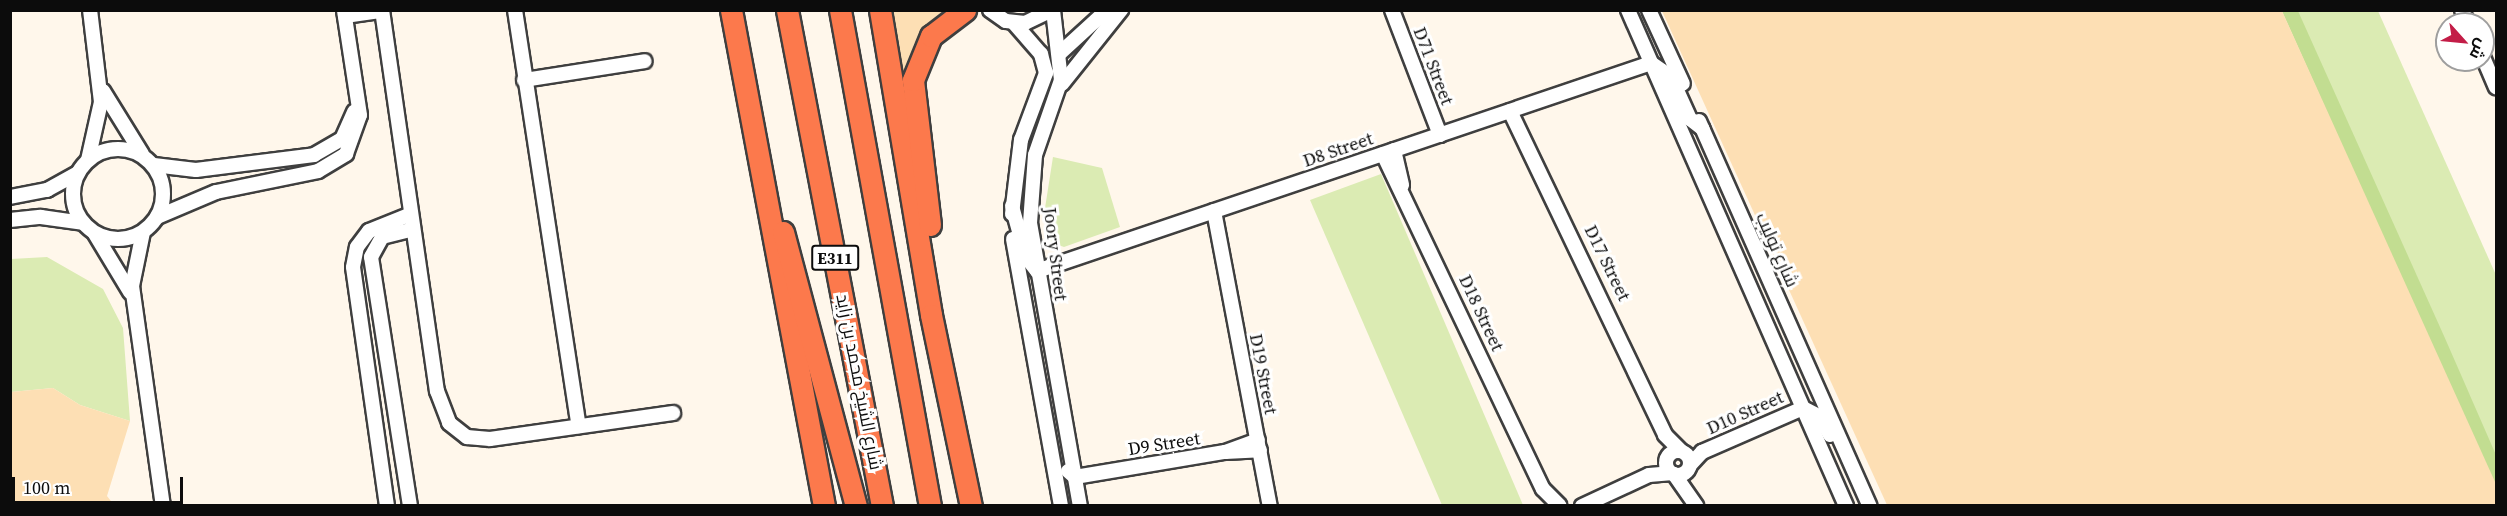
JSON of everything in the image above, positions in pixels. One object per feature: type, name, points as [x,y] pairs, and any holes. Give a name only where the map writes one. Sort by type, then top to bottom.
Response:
[{"type":"highway","points":[[731,10],[824,506]]},
{"type":"highway","name":"شارع الشيخ محمد بن زايد","points":[[788,10],[882,506]]},
{"type":"highway","name":"E311","points":[[840,10],[930,506]]},
{"type":"highway","points":[[880,10],[931,315],[944,357]]},
{"type":"highway","points":[[965,10],[931,36],[913,80],[944,357],[971,506]]},
{"type":"highway","points":[[763,189],[781,226],[855,506]]},
{"type":"street","points":[[90,10],[102,86],[119,123],[143,155],[154,165],[164,196],[158,217]]},
{"type":"street","points":[[515,10],[579,426]]},
{"type":"street","points":[[990,10],[1014,23],[1035,21],[1052,10]]},
{"type":"street","name":"Joory Street","points":[[1052,10],[1059,54],[1060,88],[1044,124],[1030,206],[1037,271],[1080,506]]},
{"type":"street","points":[[1059,54],[1107,10]]},
{"type":"street","points":[[1060,88],[1121,10]]},
{"type":"street","name":"D71 Street","points":[[1392,10],[1436,136]]},
{"type":"street","points":[[1628,10],[1846,506]]},
{"type":"street","name":"شارع توليب","points":[[1649,10],[1870,506]]},
{"type":"street","points":[[163,506],[133,300],[134,259],[143,232],[158,217],[200,196],[333,165],[357,136],[357,96],[345,13],[382,11],[437,391],[449,423],[478,439],[673,413]]},
{"type":"street","name":"Joory Street","points":[[1014,23],[1046,66],[1044,85],[1029,118],[1012,206],[1061,506]]},
{"type":"street","points":[[524,80],[645,62]]},
{"type":"street","points":[[1651,63],[1671,77],[1690,119],[1703,129]]},
{"type":"street","name":"D8 Street","points":[[1037,271],[1651,63]]},
{"type":"street","points":[[2490,72],[2496,87]]},
{"type":"street","points":[[88,160],[102,86]]},
{"type":"street","points":[[154,165],[195,170],[320,154],[346,134],[357,96]]},
{"type":"street","name":"D17 Street","points":[[1515,109],[1528,143],[1665,435],[1669,466]]},
{"type":"street","points":[[1029,118],[1044,124]]},
{"type":"street","points":[[10,197],[47,190],[78,173],[88,160],[109,149],[143,155]]},
{"type":"street","name":"D18 Street","points":[[1389,152],[1402,187],[1543,489],[1545,506]]},
{"type":"street","points":[[78,173],[73,194],[88,228],[133,300]]},
{"type":"street","points":[[1012,206],[1026,257],[1037,271]]},
{"type":"street","name":"D19 Street","points":[[1209,213],[1270,506]]},
{"type":"street","points":[[387,506],[353,267],[357,247],[369,231],[411,214]]},
{"type":"street","points":[[10,220],[42,217],[88,228],[113,239],[143,232]]},
{"type":"street","points":[[410,506],[371,257],[382,237],[413,229]]},
{"type":"street","points":[[1803,408],[1823,421],[1842,464],[1856,474]]},
{"type":"street","name":"D10 Street","points":[[1689,467],[1702,452],[1803,408]]},
{"type":"street","points":[[1045,418],[1056,431],[1064,465],[1075,477]]},
{"type":"street","name":"D17 Street","points":[[1665,435],[1682,451]]},
{"type":"street","name":"D9 Street","points":[[1075,477],[1258,445]]},
{"type":"street","points":[[1582,506],[1669,466],[1682,451],[1689,467],[1689,491]]},
{"type":"street","name":"D10 Street","points":[[1682,451],[1702,452]]},
{"type":"street","points":[[1669,466],[1689,467]]},
{"type":"street","points":[[1669,466],[1689,491],[1696,506]]},
{"type":"street","name":"D18 Street","points":[[1543,489],[1559,505]]},
{"type":"street","points":[[1551,506],[1559,505]]},
{"type":"green space","points":[[2282,11],[2378,11],[2496,275],[2496,484]]},
{"type":"green space","points":[[2282,11],[2298,11],[2444,336],[2496,455],[2496,492]]},
{"type":"green space","points":[[1053,157],[1102,168],[1120,227],[1064,247],[1050,242],[1045,208]]},
{"type":"green space","points":[[1381,174],[1523,505],[1442,505],[1310,200]]},
{"type":"green space","points":[[47,257],[103,289],[123,328],[130,421],[80,405],[53,388],[11,392],[11,259]]},
{"type":"sand","points":[[885,11],[944,11],[914,44],[902,85]]},
{"type":"sand","points":[[1662,11],[2282,11],[2496,484],[2496,505],[1887,505]]},
{"type":"sand","points":[[53,388],[80,405],[130,421],[107,496],[114,505],[11,505],[11,392]]}]
